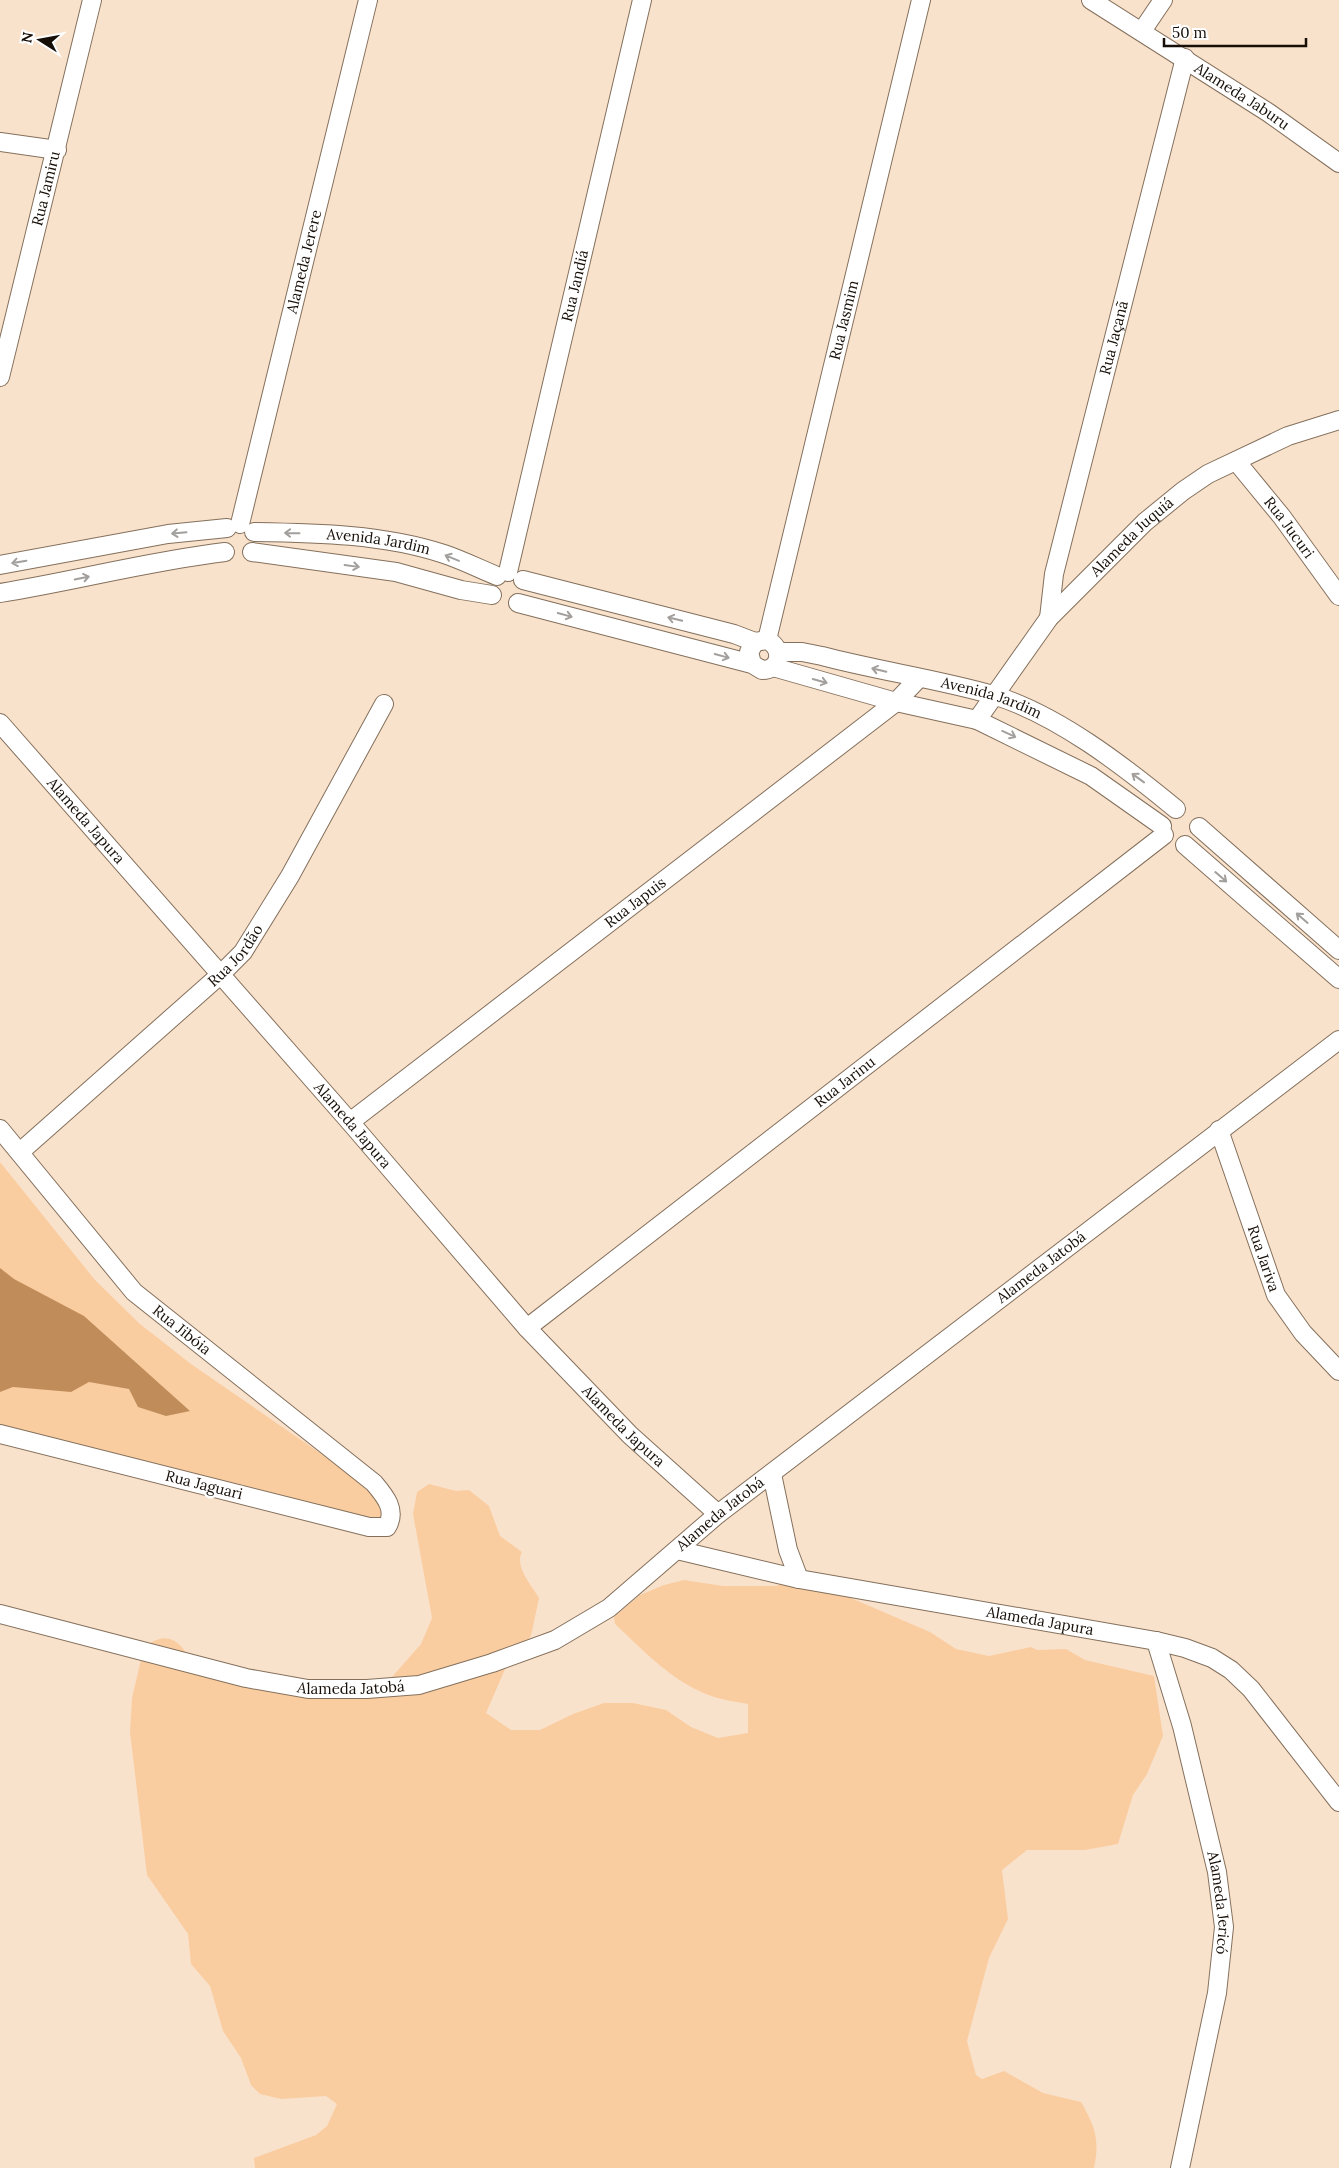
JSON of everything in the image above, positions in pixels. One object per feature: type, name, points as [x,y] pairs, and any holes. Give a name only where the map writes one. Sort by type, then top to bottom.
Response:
[{"type":"street","name":"Rua Jamiru","points":[[0,377],[57,150],[92,0]]},
{"type":"street","name":"Alameda Jerere","points":[[240,528],[368,0]]},
{"type":"street","name":"Rua Jandiá","points":[[510,576],[642,0]]},
{"type":"street","name":"Rua Jasmim","points":[[769,650],[921,0]]},
{"type":"street","name":"Alameda Jaburu","points":[[1092,0],[1186,58],[1269,113],[1339,163]]},
{"type":"street","points":[[1142,31],[1163,0]]},
{"type":"street","name":"Rua Jaçanã","points":[[1049,618],[1054,574],[1186,58]]},
{"type":"street","points":[[0,142],[57,150]]},
{"type":"street","name":"Alameda Juquiá","points":[[978,720],[1049,618],[1146,522],[1208,474],[1288,436],[1339,420]]},
{"type":"street","name":"Rua Jucuri","points":[[1236,460],[1282,517],[1339,596]]},
{"type":"street","points":[[0,593],[54,584],[181,557],[225,552],[239,558],[252,552],[255,546],[240,528],[223,535],[222,544],[225,552]]},
{"type":"street","name":"Avenida Jardim","points":[[0,565],[168,534],[240,528],[327,534],[389,542],[443,554],[510,576],[734,634],[896,702],[978,720],[1091,776],[1163,830]]},
{"type":"street","name":"Avenida Jardim","points":[[252,552],[396,572],[461,590],[492,595]]},
{"type":"street","points":[[510,576],[525,592],[518,603],[511,606],[503,606],[496,602],[492,595],[492,581],[510,576]]},
{"type":"street","points":[[518,603],[752,664],[762,670],[769,650]]},
{"type":"street","name":"Avenida Jardim","points":[[769,650],[802,652],[993,696],[1021,707],[1072,733],[1144,782],[1176,809]]},
{"type":"street","name":"Rua Japuis","points":[[350,1122],[896,702],[918,679]]},
{"type":"street","name":"Rua Jordão","points":[[20,1152],[220,975],[243,952],[290,876],[384,704]]},
{"type":"street","name":"Alameda Japura","points":[[0,723],[350,1122],[527,1328],[630,1435],[718,1514]]},
{"type":"street","points":[[1176,809],[1185,809],[1192,812],[1197,819],[1199,827],[1197,835],[1192,842],[1185,845],[1176,845],[1169,842],[1163,830],[1169,812],[1176,809]]},
{"type":"street","points":[[1199,827],[1339,950]]},
{"type":"street","name":"Rua Jarinu","points":[[527,1328],[1163,830]]},
{"type":"street","points":[[1185,845],[1339,979]]},
{"type":"street","name":"Alameda Jatobá","points":[[0,1614],[255,1680],[308,1689],[367,1689],[419,1685],[492,1663],[554,1640],[609,1608],[718,1514],[1339,1040]]},
{"type":"street","name":"Rua Jibóia","points":[[0,1129],[134,1292],[374,1483],[390,1505]]},
{"type":"street","name":"Rua Jariva","points":[[1219,1130],[1262,1261],[1276,1295],[1303,1333],[1339,1371]]},
{"type":"street","name":"Rua Jaguari","points":[[0,1434],[369,1527],[387,1527],[390,1521],[390,1505]]},
{"type":"street","points":[[772,1474],[788,1550],[799,1579]]},
{"type":"street","name":"Alameda Japura","points":[[676,1550],[799,1579],[1156,1641],[1185,1648],[1212,1658],[1231,1670],[1251,1689],[1339,1802]]},
{"type":"street","name":"Alameda Jericó","points":[[1156,1641],[1182,1726],[1217,1872],[1224,1927],[1217,1993],[1180,2168]]},
{"type":"shaded area","points":[[0,1162],[95,1280],[140,1324],[191,1364],[378,1493],[384,1513],[376,1521],[0,1430]]},
{"type":"shaded area","points":[[0,1268],[14,1279],[84,1316],[190,1411],[166,1416],[138,1407],[129,1389],[89,1382],[71,1392],[13,1387],[0,1392]]},
{"type":"shaded area","points":[[429,1484],[456,1491],[469,1490],[489,1506],[500,1536],[522,1552],[520,1563],[522,1570],[539,1598],[531,1636],[509,1660],[486,1713],[511,1730],[540,1730],[573,1714],[604,1703],[633,1703],[666,1710],[691,1727],[718,1738],[748,1733],[748,1704],[714,1697],[685,1684],[660,1666],[615,1624],[614,1617],[640,1595],[664,1585],[684,1580],[723,1586],[776,1586],[802,1577],[930,1632],[956,1649],[989,1656],[1031,1647],[1037,1650],[1066,1649],[1085,1660],[1154,1676],[1163,1736],[1147,1774],[1133,1795],[1118,1844],[1085,1850],[1027,1850],[1002,1870],[1008,1919],[989,1958],[967,2041],[976,2075],[982,2079],[1004,2071],[1043,2093],[1081,2102],[1090,2118],[1095,2134],[1096,2158],[1094,2168],[255,2168],[254,2158],[316,2135],[327,2126],[337,2104],[326,2096],[281,2099],[260,2094],[251,2085],[241,2058],[223,2031],[210,1986],[191,1964],[188,1934],[147,1875],[130,1732],[132,1698],[144,1647],[162,1638],[169,1639],[181,1646],[198,1669],[352,1687],[392,1677],[421,1644],[432,1618],[413,1514],[417,1492]]}]
